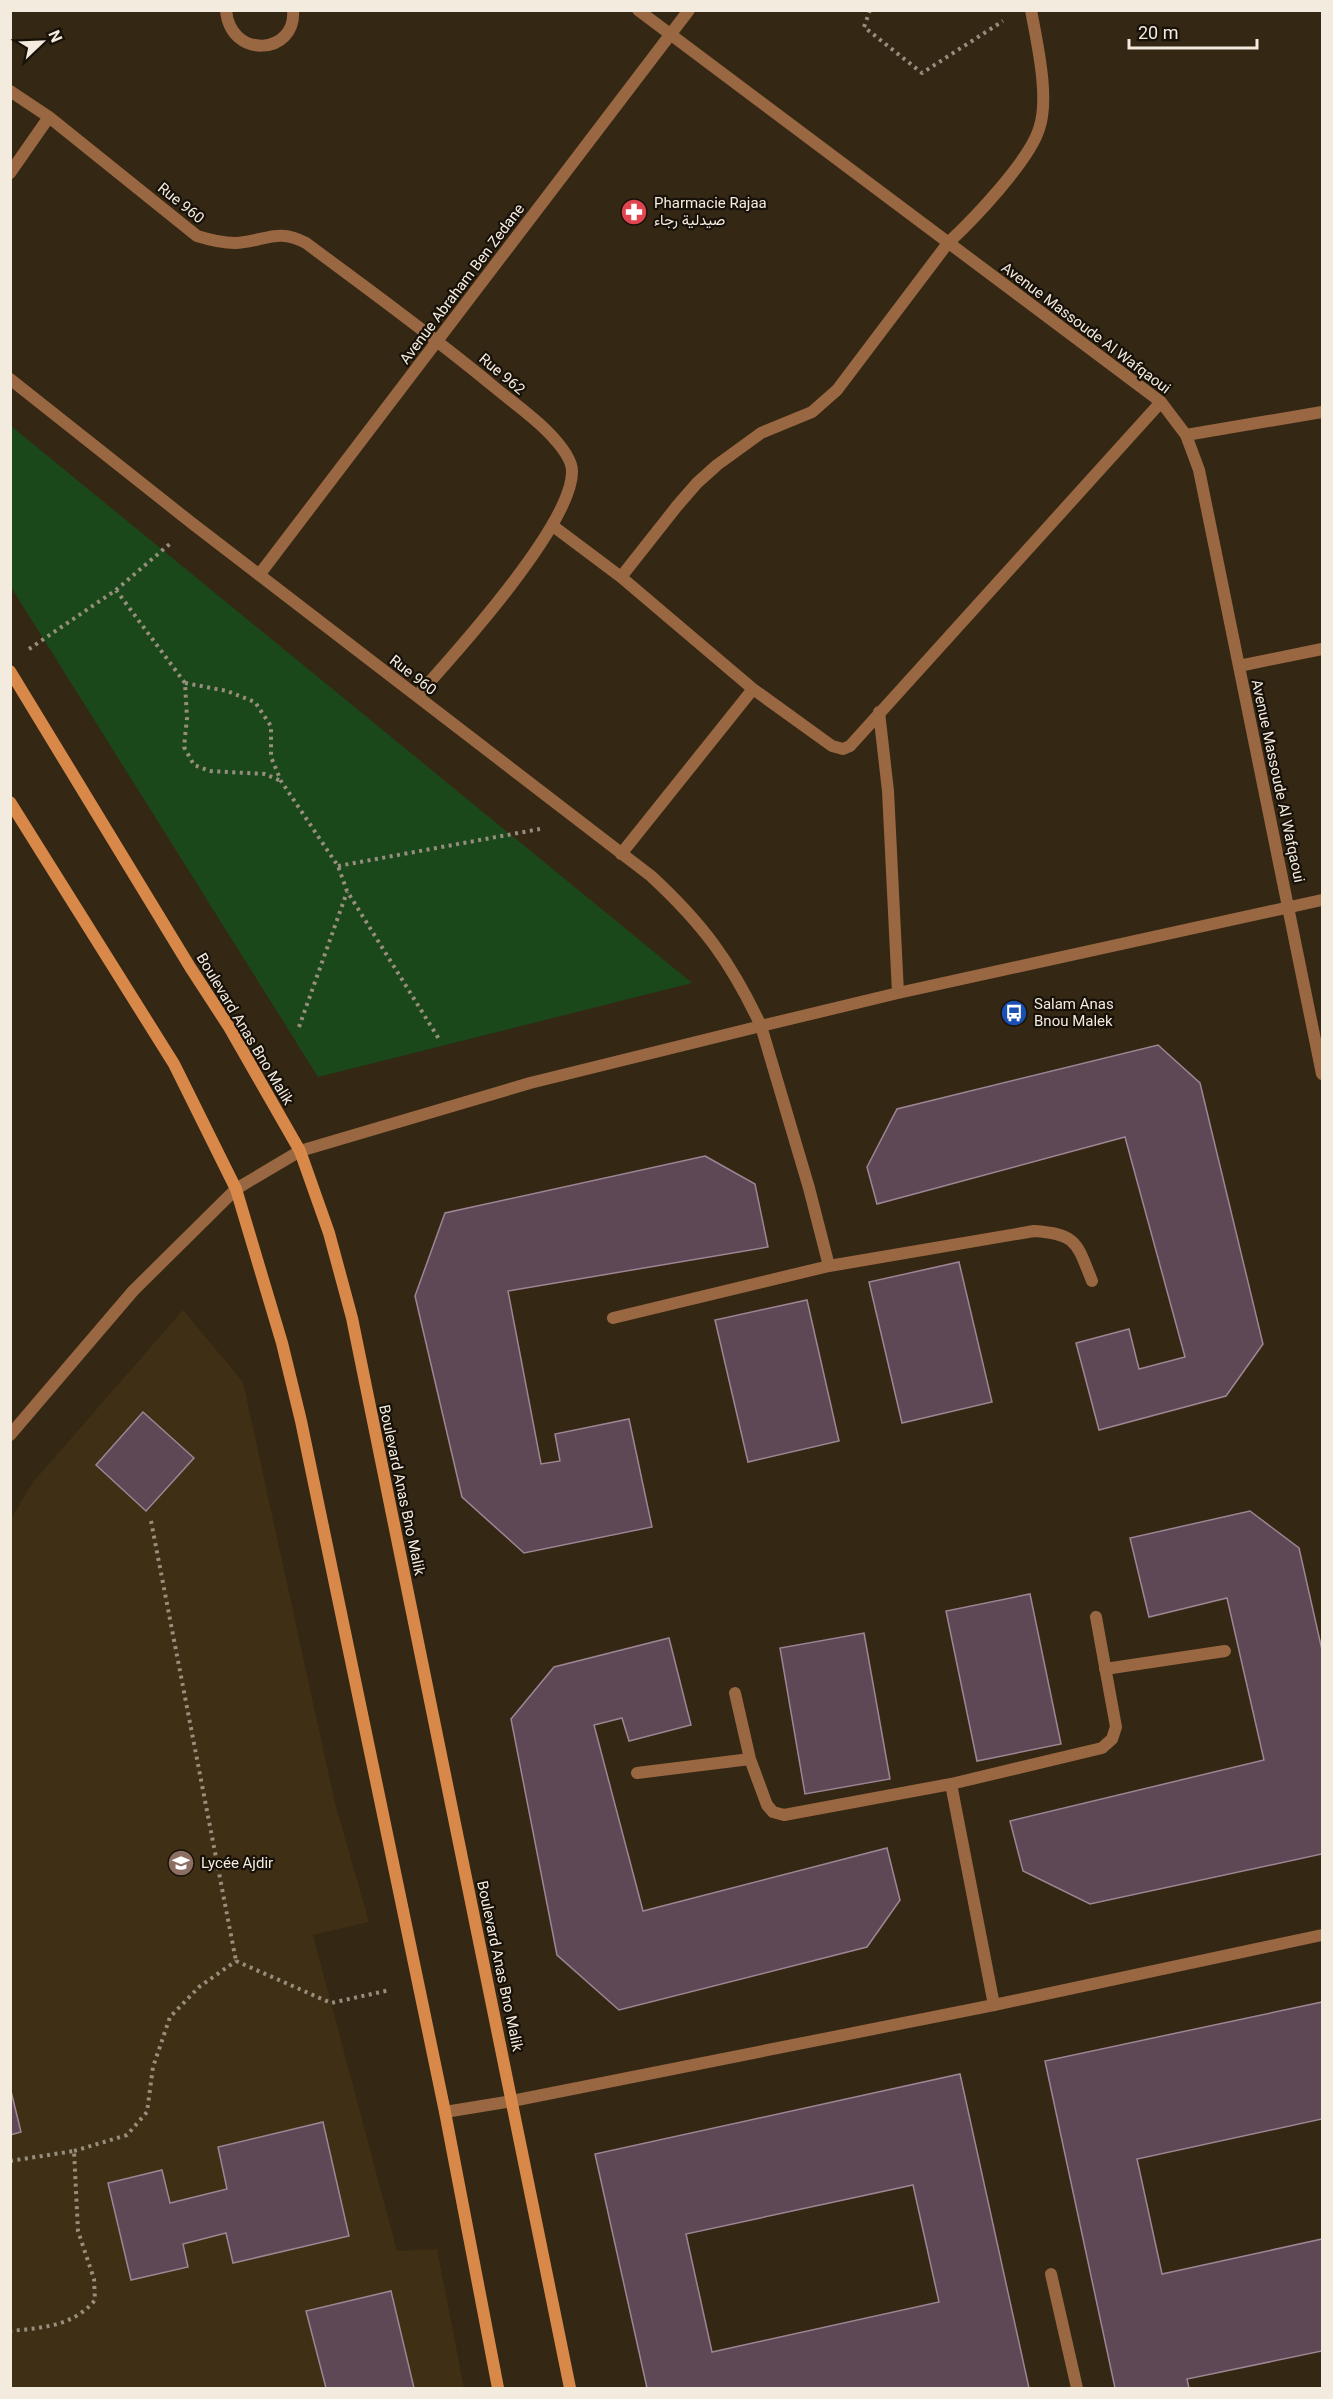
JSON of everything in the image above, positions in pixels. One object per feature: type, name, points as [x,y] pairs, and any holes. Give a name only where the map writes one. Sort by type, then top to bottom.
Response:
[{"type":"street","points":[[226,10],[227,23],[235,36],[248,45],[262,47],[277,42],[288,32],[294,18],[293,10]]},
{"type":"street","name":"Avenue Massoude Al Wafqaoui","points":[[638,10],[1161,402],[1186,435],[1199,470],[1323,1074]]},
{"type":"street","name":"Avenue Abraham Ben Zedane","points":[[259,575],[689,10]]},
{"type":"street","points":[[621,577],[677,506],[717,465],[761,433],[812,412],[837,390],[948,243],[963,230],[1030,150],[1040,128],[1042,78],[1031,10]]},
{"type":"street","name":"Rue 960","points":[[10,91],[49,117],[197,236],[218,242],[238,243],[286,234],[296,237],[438,340]]},
{"type":"street","points":[[10,173],[49,117]]},
{"type":"street","name":"Rue 962","points":[[438,340],[546,430],[565,452],[573,467],[572,479],[553,526]]},
{"type":"street","name":"Rue 960","points":[[10,379],[193,524],[651,876],[704,929],[741,984],[761,1026],[809,1188],[829,1266]]},
{"type":"street","points":[[417,696],[474,633],[553,526],[621,577],[753,689],[837,748],[843,749],[850,746],[1161,402]]},
{"type":"street","points":[[1186,435],[1323,412]]},
{"type":"street","points":[[1239,666],[1323,649]]},
{"type":"street","name":"Boulevard Anas Bno Malik","points":[[10,671],[235,1037],[300,1151],[329,1233],[352,1318],[570,2388]]},
{"type":"street","points":[[621,854],[753,689]]},
{"type":"street","points":[[879,712],[888,791],[898,993]]},
{"type":"street","points":[[10,802],[168,1054],[236,1189],[282,1343],[301,1421],[445,2112],[498,2388]]},
{"type":"street","points":[[10,1435],[133,1290],[236,1189],[300,1151],[519,1086],[761,1026],[898,993],[1323,900]]},
{"type":"street","points":[[614,1318],[829,1266],[1034,1231],[1056,1232],[1070,1238],[1078,1248],[1092,1281]]},
{"type":"street","points":[[735,1693],[750,1759],[767,1805],[773,1812],[784,1815],[951,1784],[1102,1748],[1112,1739],[1116,1728],[1096,1617]]},
{"type":"street","points":[[1105,1669],[1225,1650]]},
{"type":"street","points":[[637,1773],[750,1759]]},
{"type":"street","points":[[951,1784],[994,2005]]},
{"type":"street","points":[[445,2112],[512,2101],[994,2005],[1323,1935]]},
{"type":"street","points":[[1051,2274],[1077,2388]]},
{"type":"path","points":[[870,10],[864,27],[922,73],[1009,17]]},
{"type":"path","points":[[20,655],[116,590],[193,524]]},
{"type":"path","points":[[116,590],[185,683],[187,718],[184,747],[194,765],[210,771],[265,774],[281,781]]},
{"type":"path","points":[[185,683],[227,692],[255,702],[271,726],[271,757],[281,781],[338,866],[347,891],[439,1039]]},
{"type":"path","points":[[338,866],[579,822]]},
{"type":"path","points":[[299,1027],[347,891]]},
{"type":"path","points":[[151,1521],[236,1961]]},
{"type":"path","points":[[236,1961],[331,2002],[418,1984]]},
{"type":"path","points":[[10,2161],[74,2151],[127,2135],[147,2112],[153,2067],[170,2017],[199,1987],[236,1961]]},
{"type":"path","points":[[10,2331],[44,2327],[73,2319],[84,2313],[95,2300],[94,2280],[78,2231],[74,2151]]},
{"type":"shaded area","name":"Lycée Ajdir","points":[[183,1310],[243,1382],[335,1803],[369,1922],[313,1935],[397,2251],[437,2249],[464,2388],[11,2388],[10,1520],[34,1481]]},
{"type":"green space","points":[[11,426],[692,983],[318,1077],[11,587]]},
{"type":"building","points":[[1158,1045],[1200,1083],[1263,1344],[1226,1396],[1099,1430],[1076,1343],[1129,1329],[1139,1369],[1185,1357],[1125,1137],[877,1204],[867,1167],[897,1109]]},
{"type":"building","points":[[705,1156],[755,1184],[768,1247],[508,1291],[541,1464],[560,1461],[555,1434],[629,1419],[652,1527],[524,1553],[462,1497],[415,1296],[445,1213]]},
{"type":"building","points":[[959,1262],[992,1402],[902,1423],[869,1282]]},
{"type":"building","points":[[807,1300],[839,1441],[748,1462],[715,1320]]},
{"type":"building","points":[[143,1412],[194,1458],[146,1511],[96,1465]]},
{"type":"building","points":[[1250,1511],[1299,1548],[1322,1650],[1322,1854],[1090,1904],[1023,1871],[1010,1821],[1264,1760],[1227,1598],[1149,1617],[1130,1538]]},
{"type":"building","points":[[1030,1594],[1061,1744],[977,1761],[946,1611]]},
{"type":"building","points":[[864,1633],[890,1779],[805,1794],[780,1648]]},
{"type":"building","points":[[669,1638],[691,1725],[629,1741],[622,1718],[594,1725],[643,1911],[887,1848],[900,1900],[867,1947],[619,2010],[557,1955],[511,1719],[554,1667]]},
{"type":"building","points":[[1322,2002],[1322,2119],[1137,2159],[1162,2274],[1322,2239],[1322,2351],[1187,2379],[1189,2388],[1115,2388],[1045,2061]]},
{"type":"building","points":[[960,2074],[1029,2388],[647,2388],[595,2154]],"holes":[[[913,2185],[939,2302],[712,2352],[686,2234]]]},
{"type":"building","points":[[10,2087],[21,2132],[10,2135]]},
{"type":"building","points":[[323,2122],[349,2236],[233,2263],[226,2233],[183,2244],[188,2267],[131,2280],[108,2183],[162,2170],[170,2203],[227,2189],[218,2147]]},
{"type":"building","points":[[391,2291],[414,2388],[326,2388],[306,2311]]},
{"type":"place","name":"Pharmacie Rajaa صيدلية رجاء","points":[[634,212]]},
{"type":"place","name":"Salam Anas Bnou Malek","points":[[1014,1013]]},
{"type":"place","name":"Lycée Ajdir","points":[[181,1863]]}]
